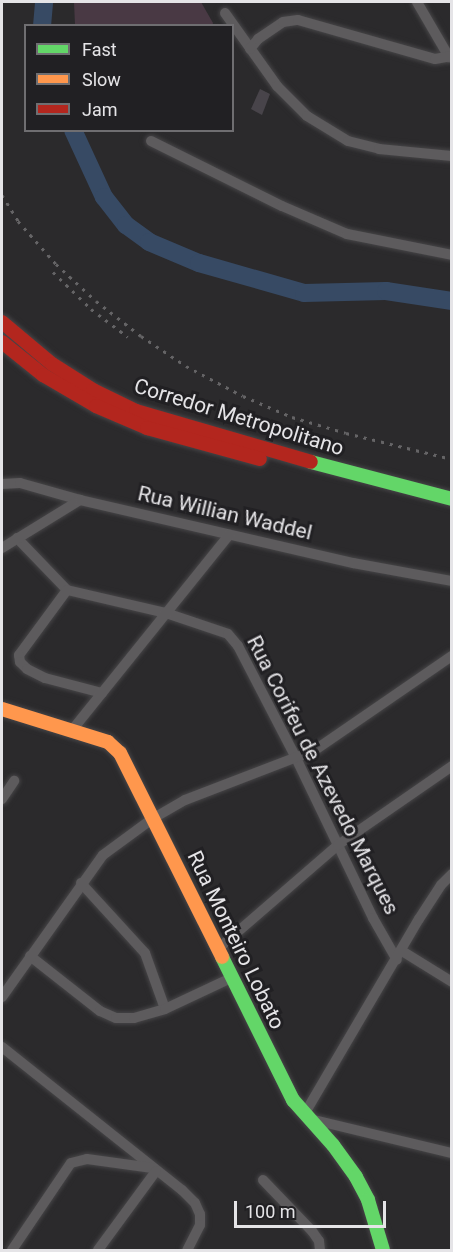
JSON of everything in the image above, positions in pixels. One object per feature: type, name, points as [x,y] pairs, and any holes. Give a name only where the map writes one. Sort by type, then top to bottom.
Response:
[{"type":"main road","name":"Corredor Metropolitano","points":[[2,322],[52,364],[93,390],[136,411],[291,457],[452,499]]},
{"type":"main road","points":[[2,342],[43,375],[96,406],[147,428],[452,509]]},
{"type":"main road","name":"Rua Monteiro Lobato","points":[[2,709],[73,729],[115,747],[219,948],[231,978],[293,1100],[333,1144],[356,1177],[368,1200],[383,1251]]},
{"type":"street","points":[[250,49],[258,39],[283,22],[298,20],[435,58],[450,57],[417,2]]},
{"type":"street","points":[[225,13],[233,24]]},
{"type":"street","points":[[234,26],[291,102],[307,116],[348,141],[379,149],[452,156]]},
{"type":"street","points":[[151,141],[282,206],[347,234],[452,255]]},
{"type":"street","name":"Rua Willian Waddel","points":[[2,484],[20,483],[80,500],[189,523],[229,535],[353,563],[452,581]]},
{"type":"street","points":[[2,548],[80,500]]},
{"type":"street","points":[[73,729],[229,535]]},
{"type":"street","points":[[17,538],[67,590],[19,655],[20,662],[27,669],[45,678],[102,693]]},
{"type":"street","name":"Rua Corifeu de Azevedo Marques","points":[[67,590],[166,613],[213,627],[228,634],[238,645],[296,758],[373,918],[400,956],[452,982]]},
{"type":"street","points":[[2,997],[103,855],[152,819],[194,796],[296,758],[336,737],[452,656]]},
{"type":"street","points":[[219,948],[338,845],[452,766]]},
{"type":"street","points":[[2,799],[14,781]]},
{"type":"street","points":[[451,874],[441,885],[307,1116],[452,1153]]},
{"type":"street","points":[[81,883],[145,953],[165,1009]]},
{"type":"street","points":[[30,956],[108,1016],[134,1018],[165,1009],[231,978]]},
{"type":"street","points":[[2,1047],[182,1190],[200,1214],[200,1225],[187,1251]]},
{"type":"street","points":[[12,1251],[71,1163],[87,1158],[154,1170]]},
{"type":"street","points":[[98,1251],[154,1170]]},
{"type":"street","points":[[263,1179],[312,1231],[319,1241],[320,1251]]},
{"type":"shaded area","points":[[74,2],[201,2],[213,23],[213,24],[75,24]]},
{"type":"building","points":[[260,89],[270,94],[262,115],[251,109]]},
{"type":"waterway","points":[[42,24],[44,2]]},
{"type":"waterway","points":[[74,132],[104,197],[126,225],[149,242],[199,263],[304,293],[386,291],[452,301]]},
{"type":"railway","points":[[2,195],[18,221],[56,264],[96,301],[141,336],[186,366],[243,396],[292,417],[452,459]]},
{"type":"railway","points":[[53,272],[91,309],[128,337]]},
{"type":"traffic: fast","points":[[311,462],[452,499]]},
{"type":"traffic: fast","points":[[222,957],[293,1100],[333,1145],[356,1177],[368,1200],[383,1250]]},
{"type":"traffic: slow","points":[[2,709],[108,742],[120,753],[222,957]]},
{"type":"traffic: jam","points":[[2,322],[52,364],[93,390],[136,411],[311,462]]},
{"type":"traffic: jam","points":[[2,342],[43,375],[96,406],[147,428],[260,459]]}]
